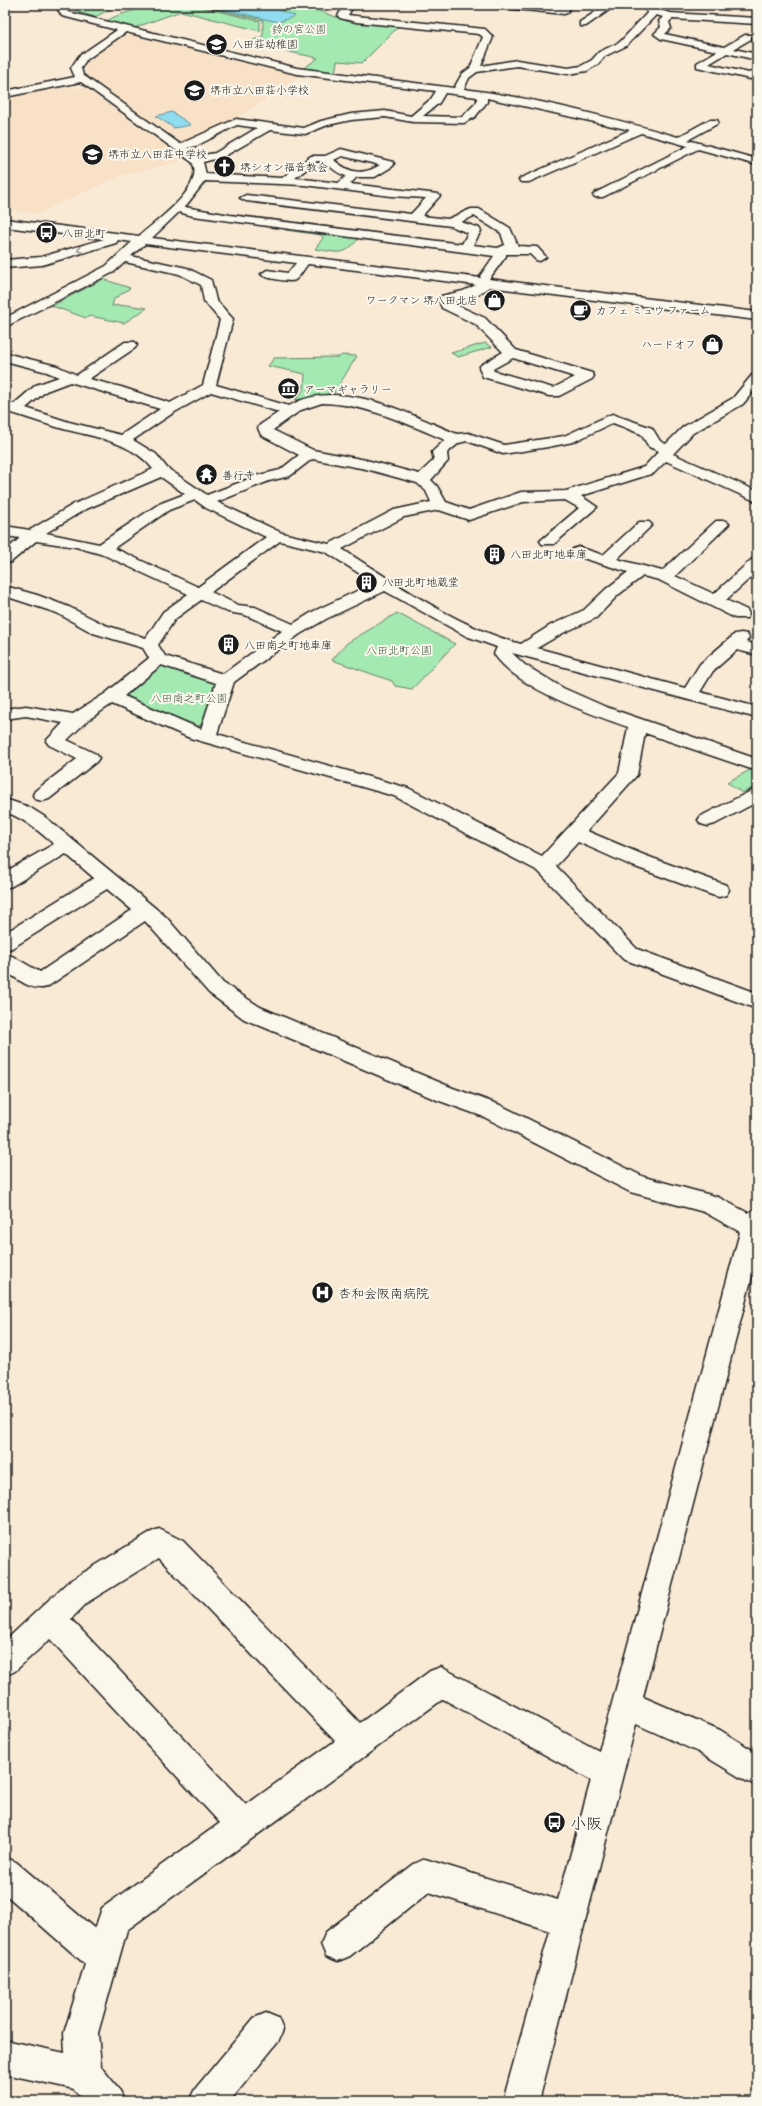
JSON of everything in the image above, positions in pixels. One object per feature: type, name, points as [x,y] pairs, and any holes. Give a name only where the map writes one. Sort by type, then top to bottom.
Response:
[{"type":"street","points":[[58,5],[65,14],[123,30],[297,72],[497,96],[680,140],[757,162]]},
{"type":"street","points":[[346,5],[348,7],[343,16],[356,19],[484,28],[488,37],[480,59],[474,70]]},
{"type":"street","points":[[503,7],[564,11],[568,5]]},
{"type":"street","points":[[583,24],[612,5]]},
{"type":"street","points":[[643,5],[654,12],[670,16],[717,13],[755,24]]},
{"type":"street","points":[[457,92],[465,76],[474,70],[517,63],[568,71],[584,69],[595,62],[602,54],[623,44],[654,12]]},
{"type":"street","points":[[670,16],[664,21],[666,28],[659,34],[664,37],[757,57]]},
{"type":"street","points":[[5,323],[94,279],[110,269],[177,208],[194,190],[201,178],[201,169],[196,160],[180,147],[82,80],[76,68],[82,58],[123,30]]},
{"type":"street","points":[[748,37],[700,65],[750,76],[757,72]]},
{"type":"street","points":[[5,94],[82,80]]},
{"type":"street","points":[[413,119],[435,101],[442,90]]},
{"type":"street","points":[[180,147],[192,144],[236,122],[305,131],[325,123],[385,114],[413,119],[464,120],[471,115],[482,102],[482,94]]},
{"type":"street","points":[[680,140],[713,122]]},
{"type":"street","points":[[196,160],[219,155],[268,126]]},
{"type":"street","points":[[525,180],[639,130]]},
{"type":"street","points":[[599,195],[698,145]]},
{"type":"street","points":[[284,181],[315,158],[327,159],[341,152],[389,164],[371,175],[354,174],[341,171],[327,159]]},
{"type":"street","points":[[341,186],[354,174]]},
{"type":"street","points":[[201,178],[284,181],[341,186],[391,193],[434,196],[414,218]]},
{"type":"street","points":[[230,218],[261,180]]},
{"type":"street","points":[[246,198],[449,223],[475,231],[465,248]]},
{"type":"street","points":[[177,208],[193,213],[465,248],[501,251],[533,250],[540,257]]},
{"type":"street","points":[[449,223],[475,210],[506,231],[512,247],[501,251]]},
{"type":"street","points":[[360,245],[387,215]]},
{"type":"street","points":[[5,216],[304,261],[757,308]]},
{"type":"street","points":[[5,223],[117,238],[146,237],[350,257],[486,279],[757,316]]},
{"type":"street","points":[[5,264],[42,261],[117,238]]},
{"type":"street","points":[[501,251],[500,256],[482,287],[474,291],[445,299],[446,305],[480,322],[511,353],[587,376],[554,393],[488,374],[486,368],[511,353]]},
{"type":"street","points":[[122,258],[182,271],[207,283],[210,301],[227,319],[209,387]]},
{"type":"street","points":[[267,274],[291,277],[304,261]]},
{"type":"street","points":[[11,408],[47,385],[74,380],[130,345]]},
{"type":"street","points":[[5,358],[52,369],[74,380],[116,390],[172,408]]},
{"type":"street","points":[[331,549],[399,513],[440,505],[469,515],[521,497],[550,497],[568,495],[649,470],[688,430],[738,401],[757,378]]},
{"type":"street","points":[[123,440],[172,408],[209,387],[241,395],[290,411]]},
{"type":"street","points":[[440,505],[432,488],[422,480],[384,468],[340,458],[309,454],[266,432],[266,428],[290,411],[308,401],[330,398],[349,400],[386,410],[387,412],[456,439]]},
{"type":"street","points":[[11,408],[64,425],[123,440],[151,457],[162,471],[200,498],[277,536],[331,549],[386,584],[472,632],[506,645],[757,713]]},
{"type":"street","points":[[422,480],[442,461],[439,452],[456,439],[468,437],[503,450],[568,439],[612,418],[648,432],[654,444],[666,453],[757,498]]},
{"type":"street","points":[[102,549],[164,507],[285,473],[309,454]]},
{"type":"street","points":[[5,559],[23,541],[98,496],[162,471]]},
{"type":"street","points":[[548,541],[588,507],[568,495]]},
{"type":"street","points":[[665,578],[721,524]]},
{"type":"street","points":[[606,562],[644,525]]},
{"type":"street","points":[[5,531],[78,543],[102,549],[234,609],[249,611],[294,630]]},
{"type":"street","points":[[42,795],[90,758],[55,741],[75,720],[95,705],[112,697],[154,652],[169,616],[277,536]]},
{"type":"street","points":[[579,552],[606,562],[641,570],[665,578],[741,614]]},
{"type":"street","points":[[715,602],[757,563]]},
{"type":"street","points":[[524,649],[557,629],[590,614],[605,601],[612,592],[641,570]]},
{"type":"street","points":[[207,737],[226,680],[294,630],[320,615],[386,584]]},
{"type":"street","points":[[5,591],[31,598],[63,610],[99,629],[226,680]]},
{"type":"street","points":[[690,695],[706,668],[738,641],[757,650]]},
{"type":"street","points":[[506,645],[504,654],[519,669],[557,692],[600,711],[638,723],[695,745],[757,765]]},
{"type":"street","points":[[112,697],[196,734],[401,792],[545,866],[630,954],[757,1001]]},
{"type":"street","points":[[5,714],[26,711],[75,720]]},
{"type":"street","points":[[545,866],[576,834],[608,795],[628,775],[638,723]]},
{"type":"street","points":[[708,820],[757,794]]},
{"type":"street","points":[[5,804],[22,810],[146,911],[159,922],[216,988],[252,1013],[445,1094],[492,1112],[638,1185],[710,1204],[753,1238],[568,1920],[540,2034],[521,2101]]},
{"type":"street","points":[[576,834],[637,860],[720,890]]},
{"type":"street","points":[[5,881],[67,846]]},
{"type":"street","points":[[5,943],[108,879]]},
{"type":"street","points":[[5,961],[40,982],[146,911]]},
{"type":"street","points":[[5,1661],[78,1592],[160,1543],[173,1551],[358,1743]]},
{"type":"street","points":[[50,1618],[244,1826]]},
{"type":"street","points":[[107,2101],[84,2074],[80,2033],[114,1920],[441,1682],[609,1773]]},
{"type":"street","points":[[627,1705],[709,1741],[757,1770]]},
{"type":"street","points":[[5,1873],[102,1957]]},
{"type":"street","points":[[338,1944],[425,1875],[568,1920]]},
{"type":"street","points":[[207,2101],[266,2030]]},
{"type":"street","points":[[5,2057],[84,2074]]},
{"type":"shaded area","name":"堺市立八田荘小学校","points":[[124,35],[135,35],[303,75],[235,119],[189,142],[182,143],[85,74],[84,62],[90,56]]},
{"type":"shaded area","name":"堺市立八田荘中学校","points":[[64,87],[85,88],[187,160],[123,175],[37,214],[5,209],[5,98]]},
{"type":"green space","points":[[118,5],[95,17],[75,11],[76,6]]},
{"type":"green space","points":[[146,5],[193,5],[260,21],[260,31],[181,11],[134,28],[107,21],[145,7]]},
{"type":"green space","name":"鈴の宮公園","points":[[197,5],[302,5],[339,18],[343,17],[401,24],[362,63],[337,61],[335,74],[301,70],[318,58],[247,43],[263,36],[263,20]]},
{"type":"green space","points":[[288,227],[359,238],[349,249],[340,252],[315,249],[323,238],[321,235],[285,230]]},
{"type":"green space","points":[[103,279],[130,288],[114,299],[112,306],[127,305],[147,308],[124,323],[90,316],[86,318],[52,306]]},
{"type":"green space","points":[[485,343],[492,347],[458,357],[451,353]]},
{"type":"green space","points":[[342,355],[357,356],[334,393],[295,400],[304,389],[305,374],[268,366],[274,358],[339,357]]},
{"type":"green space","name":"八田北町公園","points":[[397,613],[455,644],[412,689],[395,686],[392,681],[332,660],[347,643]]},
{"type":"green space","name":"八田南之町公園","points":[[156,665],[164,665],[214,680],[218,685],[206,724],[194,727],[128,697],[127,691]]},
{"type":"green space","points":[[754,768],[757,770],[757,786],[742,793],[727,782]]},
{"type":"water","points":[[204,5],[264,5],[295,16],[278,22]]},
{"type":"water","points":[[172,112],[191,125],[174,128],[156,116]]},
{"type":"place","name":"八田荘幼稚園","points":[[217,44]]},
{"type":"place","name":"堺市立八田荘小学校","points":[[194,90]]},
{"type":"place","name":"堺市立八田荘中学校","points":[[92,154]]},
{"type":"place","name":"堺シオン福音教会","points":[[225,167]]},
{"type":"place","name":"八田北町","points":[[46,233]]},
{"type":"place","name":"ワークマン 堺八田北店","points":[[494,300]]},
{"type":"place","name":"カフェ ミュウ ファーム","points":[[580,310]]},
{"type":"place","name":"ハードオフ","points":[[712,344]]},
{"type":"place","name":"アーマギャラリー","points":[[289,389]]},
{"type":"place","name":"善行寺","points":[[207,475]]},
{"type":"place","name":"八田北町地車庫","points":[[495,554]]},
{"type":"place","name":"八田北町地蔵堂","points":[[367,582]]},
{"type":"place","name":"八田南之町地車庫","points":[[228,645]]},
{"type":"place","name":"杏和会阪南病院","points":[[323,1293]]},
{"type":"place","name":"小阪","points":[[555,1823]]}]
